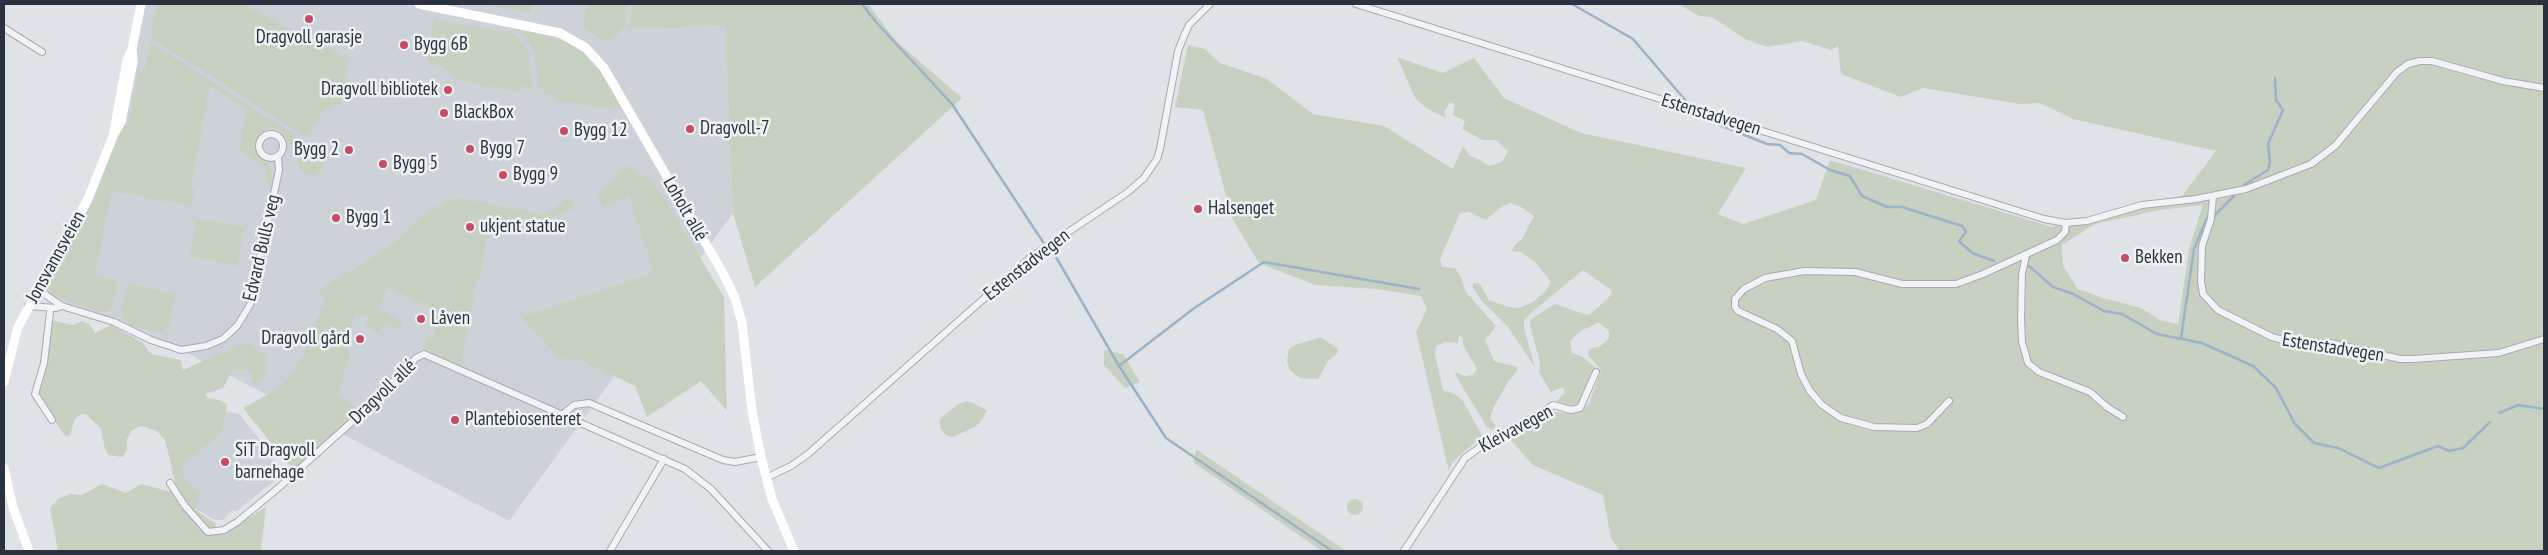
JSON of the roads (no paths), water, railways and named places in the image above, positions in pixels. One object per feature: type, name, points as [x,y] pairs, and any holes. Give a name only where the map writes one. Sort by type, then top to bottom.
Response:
[{"type":"street","name":"Jonsvannsveien","points":[[4,382],[13,340],[28,306],[88,199],[114,134],[127,60],[132,49],[141,4]]},
{"type":"street","name":"Loholt allé","points":[[419,4],[552,30],[572,38],[596,57],[724,275],[735,298],[742,323],[752,410],[761,457],[766,478],[782,524],[794,551]]},
{"type":"street","name":"Estenstadvegen","points":[[766,478],[791,466],[808,454],[1031,258],[1128,192],[1144,178],[1154,166],[1160,149],[1178,51],[1189,25],[1210,4]]},
{"type":"street","name":"Estenstadvegen","points":[[1356,4],[1795,141],[2066,223],[2087,221],[2142,205],[2213,196],[2246,189],[2303,168],[2322,157],[2335,146],[2393,77],[2403,67],[2414,62],[2432,61],[2490,78],[2544,88]]},
{"type":"street","points":[[4,28],[42,52]]},
{"type":"street","name":"Edvard Bulls veg","points":[[37,289],[62,306],[114,322],[151,340],[181,350],[206,346],[223,339],[237,326],[250,305],[279,170],[278,157]]},
{"type":"street","name":"Estenstadvegen","points":[[2213,196],[2211,219],[2202,246],[2200,281],[2203,294],[2218,310],[2272,337],[2294,342],[2331,343],[2400,359],[2499,354],[2544,339]]},
{"type":"street","points":[[1949,401],[1927,424],[1917,428],[1874,427],[1841,418],[1822,405],[1810,391],[1801,374],[1792,341],[1777,329],[1738,311],[1735,307],[1735,299],[1744,289],[1765,278],[1804,271],[1855,272],[1902,284],[1947,286],[1969,280],[2061,237],[2065,232],[2066,223]]},
{"type":"street","points":[[2026,255],[2021,286],[2021,319],[2022,342],[2028,363],[2039,372],[2081,387],[2123,417]]},
{"type":"street","name":"Edvard Bulls veg","points":[[28,306],[56,308],[62,306]]},
{"type":"street","points":[[50,312],[44,363],[34,394],[52,420]]},
{"type":"street","name":"Dragvoll allé","points":[[170,484],[185,506],[208,532],[224,530],[269,496],[365,410],[416,358],[424,354],[685,469],[703,481],[768,551]]},
{"type":"street","name":"Kleivavegen","points":[[1404,551],[1465,458],[1490,440],[1540,414],[1553,405],[1571,410],[1580,408],[1596,372]]},
{"type":"street","points":[[563,414],[574,405],[589,403],[723,460],[735,462],[761,457]]},
{"type":"street","points":[[610,551],[664,459]]},
{"type":"street","points":[[4,468],[13,507],[29,551]]},
{"type":"waterway","points":[[862,4],[876,22],[952,104],[1043,242]]},
{"type":"waterway","points":[[1572,4],[1633,39],[1686,101]]},
{"type":"waterway","points":[[2244,185],[2268,170],[2270,162],[2268,144],[2283,110],[2276,100],[2275,78]]},
{"type":"waterway","points":[[1720,125],[1767,144],[1780,145],[1789,153],[1802,154],[1830,170],[1850,176],[1862,196],[1887,207],[1902,207],[1962,226],[1966,232],[1959,241],[1972,253],[1994,261]]},
{"type":"waterway","points":[[2215,215],[2234,196]]},
{"type":"waterway","points":[[2181,338],[2194,249],[2207,218]]},
{"type":"waterway","points":[[1056,257],[1119,366],[1166,438],[1332,551]]},
{"type":"waterway","points":[[1119,366],[1193,309],[1264,262],[1419,289]]},
{"type":"waterway","points":[[2029,266],[2053,287],[2073,294],[2104,311],[2122,314],[2157,334],[2202,343],[2253,366],[2276,388],[2295,424],[2314,443],[2338,448],[2379,468],[2438,446],[2449,451],[2463,448],[2490,422]]},
{"type":"waterway","points":[[2499,413],[2518,405],[2544,409]]},
{"type":"place","name":"Dragvoll garasje","points":[[309,19]]},
{"type":"place","name":"Bygg 6B","points":[[404,45]]},
{"type":"place","name":"Dragvoll bibliotek","points":[[448,90]]},
{"type":"place","name":"BlackBox","points":[[444,113]]},
{"type":"place","name":"Dragvoll-7","points":[[690,129]]},
{"type":"place","name":"Bygg 12","points":[[564,131]]},
{"type":"place","name":"Bygg 7","points":[[470,149]]},
{"type":"place","name":"Bygg 2","points":[[349,150]]},
{"type":"place","name":"Bygg 5","points":[[383,164]]},
{"type":"place","name":"Bygg 9","points":[[503,175]]},
{"type":"place","name":"Halsenget","points":[[1198,209]]},
{"type":"place","name":"Bygg 1","points":[[336,218]]},
{"type":"place","name":"ukjent statue","points":[[470,227]]},
{"type":"place","name":"Bekken","points":[[2125,258]]},
{"type":"place","name":"Låven","points":[[421,319]]},
{"type":"place","name":"Dragvoll gård","points":[[360,339]]},
{"type":"place","name":"Plantebiosenteret","points":[[455,420]]},
{"type":"place","name":"SiT Dragvoll barnehage","points":[[225,462]]}]
